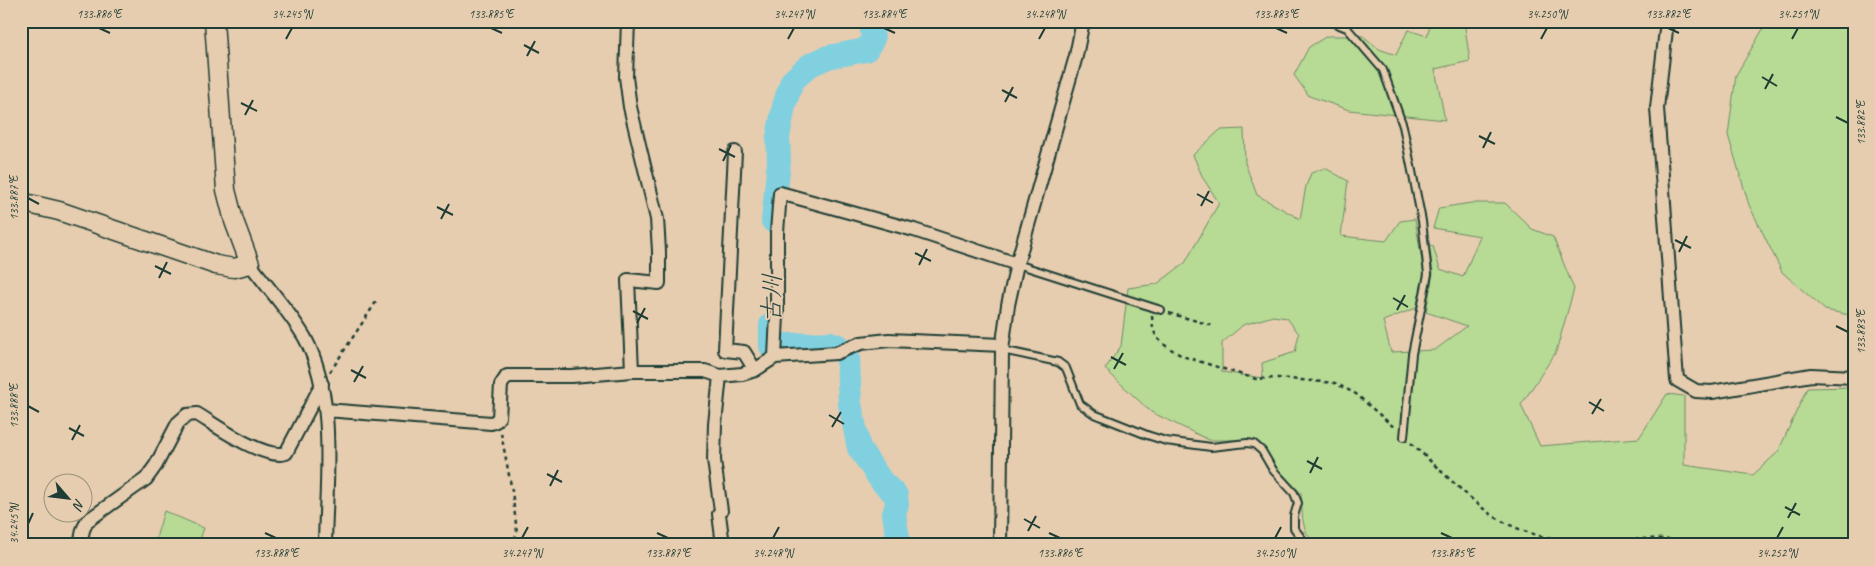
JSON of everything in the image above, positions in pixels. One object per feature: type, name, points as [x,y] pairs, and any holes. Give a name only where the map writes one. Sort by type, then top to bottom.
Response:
[{"type":"street","points":[[214,21],[226,190],[234,221],[250,264],[305,339],[322,384],[326,410],[327,440],[325,545]]},
{"type":"street","points":[[628,21],[627,84],[630,107],[656,218],[659,251],[659,283],[628,280],[632,372]]},
{"type":"street","points":[[1000,545],[1002,348],[1008,305],[1017,264],[1076,56],[1082,21]]},
{"type":"street","points":[[1667,21],[1657,108],[1677,380],[1696,391],[1712,392],[1811,375],[1854,378]]},
{"type":"street","points":[[735,152],[725,350],[744,352],[755,370]]},
{"type":"street","points":[[326,410],[491,423],[499,417],[501,385],[506,376],[572,376],[632,372],[705,371],[720,376],[742,374],[755,370],[775,349],[777,232],[780,193],[914,230],[1017,264]]},
{"type":"street","points":[[21,202],[59,211],[216,265],[234,268],[250,264]]},
{"type":"street","points":[[775,349],[841,351],[861,343],[889,340],[1002,348]]},
{"type":"street","points":[[720,376],[715,424],[714,460],[721,511],[719,514],[722,545]]},
{"type":"street","points":[[80,545],[87,522],[146,479],[156,465],[178,423],[187,415],[197,414],[253,446],[281,455],[286,453],[322,384]]},
{"type":"lane","points":[[1330,21],[1347,28],[1383,70],[1402,126],[1422,221],[1428,274],[1412,354],[1404,437]]},
{"type":"lane","points":[[1017,264],[1157,309]]},
{"type":"lane","points":[[1002,348],[1058,362],[1066,368],[1080,404],[1094,414],[1146,435],[1166,441],[1211,447],[1254,444],[1262,451],[1273,470],[1294,492],[1298,503],[1294,516],[1294,528],[1307,545]]},
{"type":"path","points":[[322,384],[376,302]]},
{"type":"path","points":[[1214,326],[1157,309],[1153,329],[1157,338],[1182,356],[1256,379],[1278,378],[1335,383],[1356,394],[1486,511],[1521,530],[1553,539],[1583,542],[1663,539],[1686,541],[1696,545]]},
{"type":"path","points":[[496,421],[502,436],[512,491],[517,532],[513,545]]},
{"type":"path","points":[[1736,545],[1801,542],[1813,545]]},
{"type":"green space","points":[[1431,21],[1464,21],[1470,61],[1435,69],[1445,120],[1349,110],[1309,96],[1294,75],[1309,47],[1327,36],[1363,36],[1379,49],[1396,55],[1408,30],[1427,36]]},
{"type":"green space","points":[[1776,21],[1854,21],[1854,316],[1825,310],[1782,272],[1749,205],[1728,135],[1736,75],[1763,29]]},
{"type":"green space","points":[[1244,129],[1245,163],[1257,195],[1300,219],[1306,186],[1311,173],[1325,168],[1348,181],[1341,236],[1386,241],[1400,221],[1415,219],[1424,274],[1416,308],[1383,321],[1391,352],[1435,350],[1467,326],[1426,312],[1433,273],[1429,245],[1433,246],[1440,269],[1463,277],[1480,236],[1433,228],[1439,208],[1471,203],[1505,203],[1532,229],[1553,237],[1574,289],[1556,352],[1521,405],[1540,446],[1639,438],[1667,394],[1684,396],[1684,465],[1753,475],[1778,452],[1807,388],[1854,387],[1854,545],[1319,545],[1308,535],[1305,529],[1301,493],[1278,469],[1262,445],[1252,440],[1209,440],[1151,412],[1105,369],[1121,346],[1128,288],[1157,284],[1185,263],[1219,203],[1203,178],[1193,155],[1220,130]],"holes":[[[1273,316],[1287,318],[1299,334],[1295,352],[1262,363],[1263,378],[1222,372],[1222,343],[1243,325]]]},
{"type":"green space","points":[[164,511],[204,528],[198,545],[154,545]]},
{"type":"green space","points":[[1042,540],[1093,543],[1097,545],[1033,545]]},
{"type":"waterway","name":"古川","points":[[773,221],[779,161],[778,137],[784,106],[792,81],[810,65],[828,57],[866,50],[873,39],[871,21]]},
{"type":"waterway","name":"古川","points":[[771,325],[771,346],[830,343],[838,346],[848,358],[850,404],[859,448],[882,482],[896,495],[897,504],[894,514],[899,545]]}]
